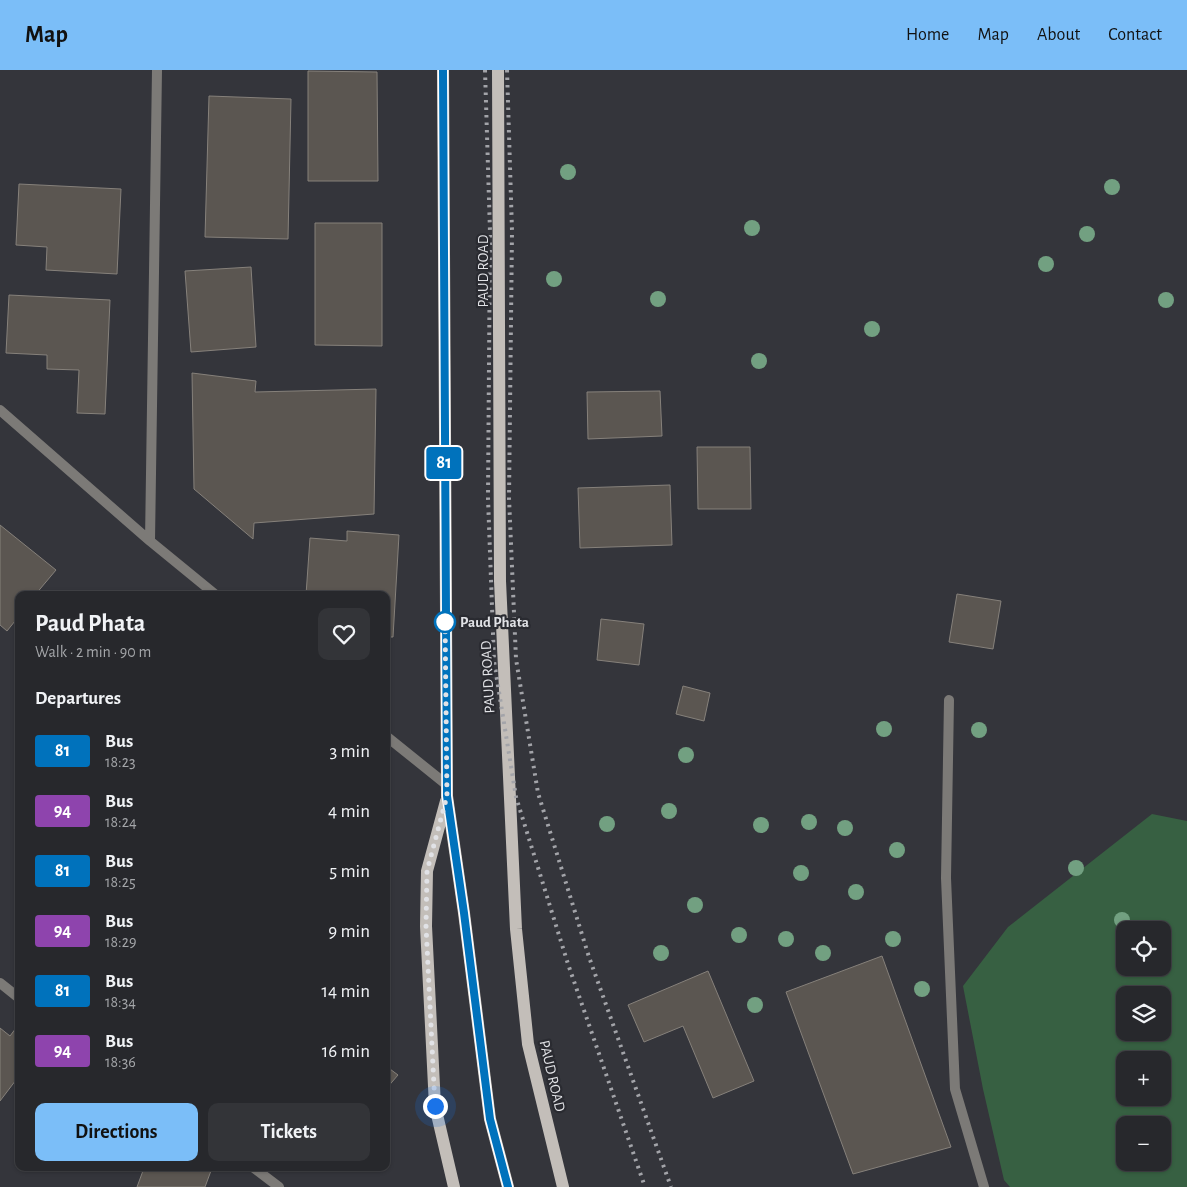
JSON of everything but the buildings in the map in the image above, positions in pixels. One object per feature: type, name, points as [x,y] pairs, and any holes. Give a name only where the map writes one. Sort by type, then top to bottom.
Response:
[{"type":"main road","points":[[443,70],[447,791],[490,1119],[508,1187]]},
{"type":"main road","name":"PAUD ROAD","points":[[498,70],[500,581],[516,929],[528,1044],[563,1187]]},
{"type":"main road","points":[[447,791],[427,871],[426,926],[435,1106],[454,1187]]},
{"type":"street","points":[[150,541],[157,70]]},
{"type":"street","points":[[0,410],[150,541],[211,591]]},
{"type":"street","points":[[949,700],[946,878],[955,1089],[984,1187]]},
{"type":"street","points":[[390,740],[447,791]]},
{"type":"street","points":[[0,983],[15,995]]},
{"type":"street","points":[[258,1171],[279,1187]]},
{"type":"green space","points":[[1152,814],[1187,821],[1187,1187],[1010,1187],[1004,1180],[983,1089],[963,986],[1008,927]]},
{"type":"railway","points":[[485,70],[490,232],[488,498],[494,661],[516,797],[568,964],[645,1187]]},
{"type":"railway","points":[[507,70],[512,231],[509,498],[516,659],[538,793],[589,957],[671,1187]]},
{"type":"bus line","name":"81","points":[[443,70],[447,796],[490,1119],[508,1187]]},
{"type":"place","name":"Paud Phata","points":[[445,622]]},
{"type":"route","points":[[435,1106],[426,926],[427,871],[447,796],[445,618],[445,622]]}]
